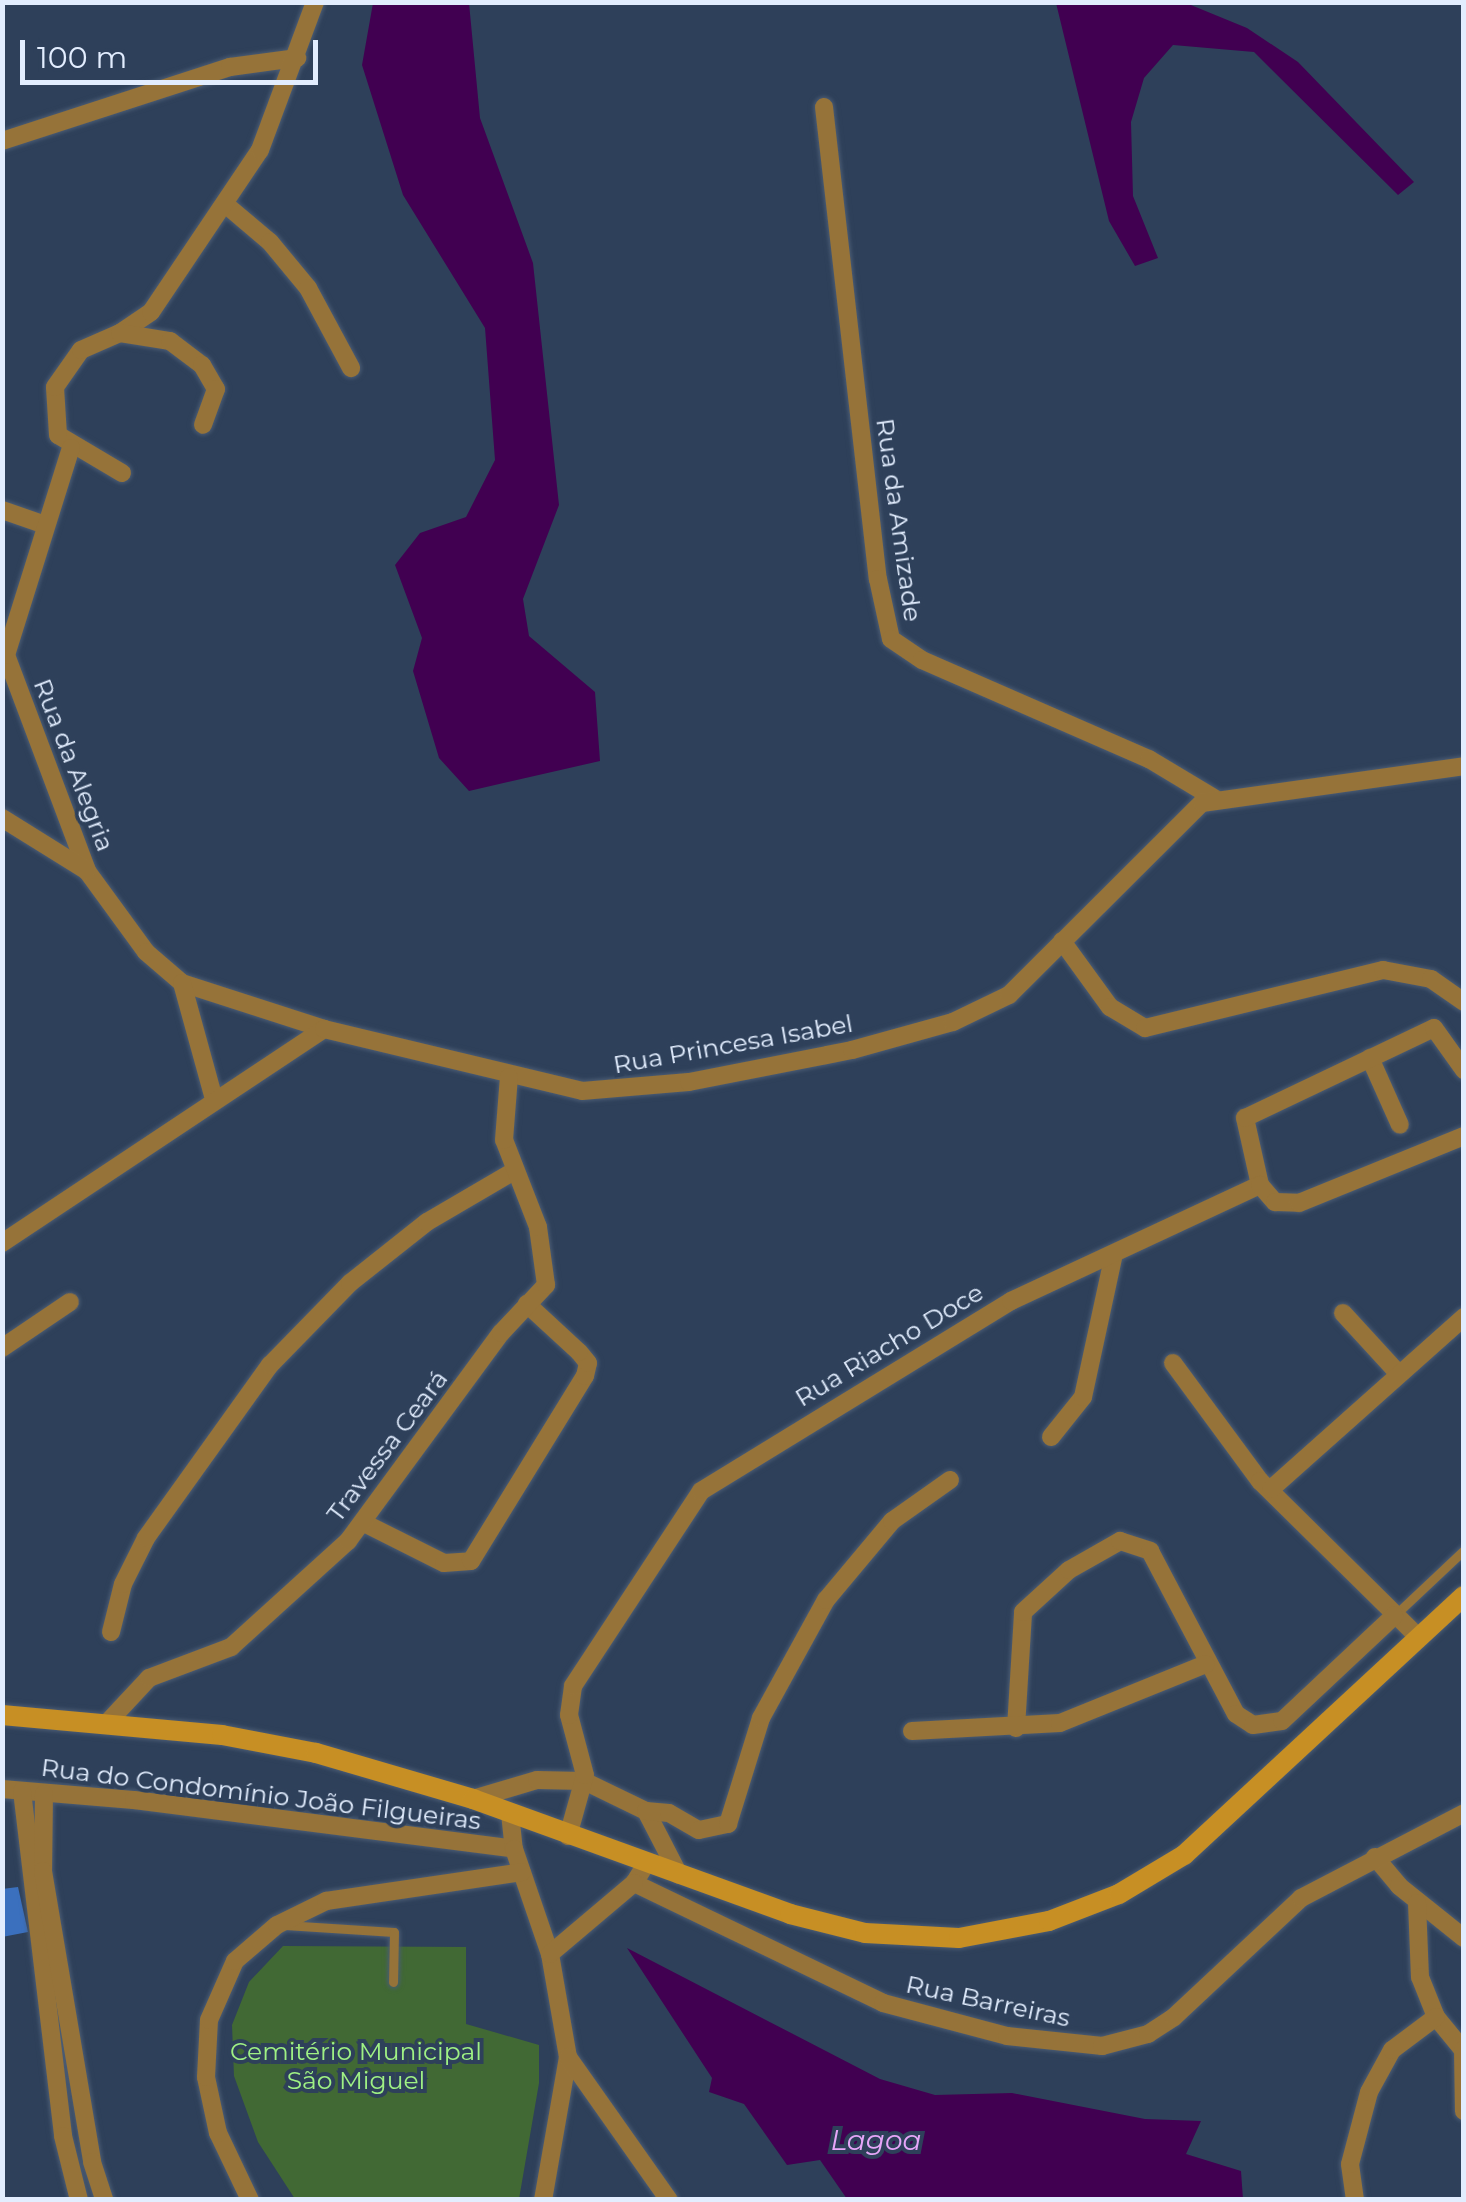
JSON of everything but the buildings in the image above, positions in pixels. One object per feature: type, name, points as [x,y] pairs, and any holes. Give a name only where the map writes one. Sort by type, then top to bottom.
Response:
[{"type":"main road","points":[[2,1715],[108,1722],[316,1753],[473,1799],[646,1864],[840,1928],[904,1938],[959,1938],[1049,1922],[1120,1894],[1184,1855],[1464,1596]]},
{"type":"street","points":[[122,473],[70,448],[53,419],[56,387],[81,350],[120,334],[152,312],[265,140],[314,2]]},
{"type":"street","points":[[2,142],[230,67],[296,58]]},
{"type":"street","name":"Rua da Amizade","points":[[824,107],[878,579],[890,639],[922,660],[1149,758],[1214,798]]},
{"type":"street","points":[[224,204],[270,242],[308,288],[350,368]]},
{"type":"street","points":[[120,334],[170,341],[202,365],[216,389],[203,425]]},
{"type":"street","points":[[4,654],[70,448]]},
{"type":"street","points":[[2,510],[45,525]]},
{"type":"street","name":"Rua da Alegria","points":[[4,654],[87,870],[146,952],[182,982],[324,1029]]},
{"type":"street","points":[[1214,798],[1464,766]]},
{"type":"street","name":"Rua Princesa Isabel","points":[[324,1029],[509,1077],[607,1091],[852,1050],[981,1011],[1009,995],[1181,818],[1214,798]]},
{"type":"street","points":[[2,818],[87,870]]},
{"type":"street","points":[[1062,941],[1110,1007],[1145,1028],[1383,970],[1431,979],[1464,1002]]},
{"type":"street","points":[[182,982],[214,1099]]},
{"type":"street","points":[[1464,1070],[1434,1028],[1245,1118],[1260,1185],[1275,1202],[1300,1202],[1464,1136]]},
{"type":"street","points":[[2,1243],[324,1029]]},
{"type":"street","points":[[1370,1058],[1400,1125]]},
{"type":"street","name":"Travessa Ceará","points":[[108,1722],[149,1678],[231,1648],[364,1524],[549,1274],[538,1227],[504,1140],[509,1077]]},
{"type":"street","points":[[112,1632],[123,1584],[146,1538],[270,1365],[350,1283],[427,1222],[514,1171]]},
{"type":"street","name":"Rua Riacho Doce","points":[[568,1836],[584,1782],[569,1716],[574,1686],[691,1500],[1011,1301],[1260,1185]]},
{"type":"street","points":[[1050,1436],[1083,1397],[1114,1254]]},
{"type":"street","points":[[2,1348],[70,1302]]},
{"type":"street","points":[[364,1524],[444,1564],[471,1561],[585,1376],[588,1363],[527,1304]]},
{"type":"street","points":[[1343,1313],[1397,1372]]},
{"type":"street","points":[[1271,1489],[1397,1372],[1464,1317]]},
{"type":"street","points":[[1174,1363],[1271,1489],[1418,1637]]},
{"type":"street","points":[[473,1799],[538,1780],[584,1782],[646,1811],[669,1812],[699,1830],[728,1824],[761,1718],[826,1600],[892,1520],[950,1480]]},
{"type":"street","points":[[1016,1728],[1023,1612],[1069,1570],[1120,1541],[1150,1552],[1206,1664],[1236,1714],[1266,1726],[1298,1707],[1394,1616]]},
{"type":"street","points":[[912,1731],[1016,1728],[1076,1718],[1206,1664]]},
{"type":"street","points":[[12,1790],[63,2136],[79,2200]]},
{"type":"street","name":"Rua do Condomínio João Filgueiras","points":[[12,1790],[514,1849]]},
{"type":"street","points":[[44,1794],[43,1871],[92,2162],[104,2200]]},
{"type":"street","points":[[646,1811],[679,1875]]},
{"type":"street","points":[[510,1813],[514,1849],[550,1954],[568,2057],[542,2200]]},
{"type":"street","name":"Rua Barreiras","points":[[634,1883],[883,2004],[1007,2036],[1102,2046],[1148,2034],[1174,2017],[1302,1898],[1464,1814]]},
{"type":"street","points":[[1375,1857],[1417,1903],[1464,1938]]},
{"type":"street","points":[[550,1954],[634,1883],[646,1864]]},
{"type":"street","points":[[250,2200],[218,2133],[206,2047],[220,1988],[235,1961],[277,1925],[326,1901],[522,1872]]},
{"type":"street","points":[[1417,1903],[1420,1977],[1436,2017],[1462,2050],[1464,2110]]},
{"type":"street","points":[[1355,2200],[1350,2164],[1370,2092],[1392,2050],[1436,2017]]},
{"type":"street","points":[[568,2057],[669,2200]]},
{"type":"lane","points":[[1394,1616],[1464,1550]]},
{"type":"lane","points":[[277,1925],[394,1932],[393,1982]]},
{"type":"green space","name":"Cemitério Municipal São Miguel","points":[[283,1946],[466,1947],[466,2024],[539,2045],[539,2083],[519,2199],[295,2199],[258,2142],[234,2076],[232,2025],[249,1982]]},
{"type":"water","points":[[373,3],[469,3],[480,118],[533,263],[559,505],[523,599],[529,636],[595,692],[600,761],[469,791],[439,758],[413,671],[422,638],[395,565],[420,533],[466,517],[495,460],[485,328],[403,195],[362,65]]},
{"type":"water","points":[[1056,3],[1186,3],[1247,28],[1298,62],[1414,182],[1398,195],[1254,52],[1173,45],[1144,78],[1131,122],[1133,196],[1158,258],[1135,266],[1109,221]]},
{"type":"water","name":"Lagoa","points":[[627,1948],[880,2079],[935,2095],[1012,2093],[1145,2119],[1201,2121],[1186,2154],[1241,2171],[1243,2199],[847,2199],[820,2160],[787,2165],[744,2104],[709,2092],[712,2078]]}]
